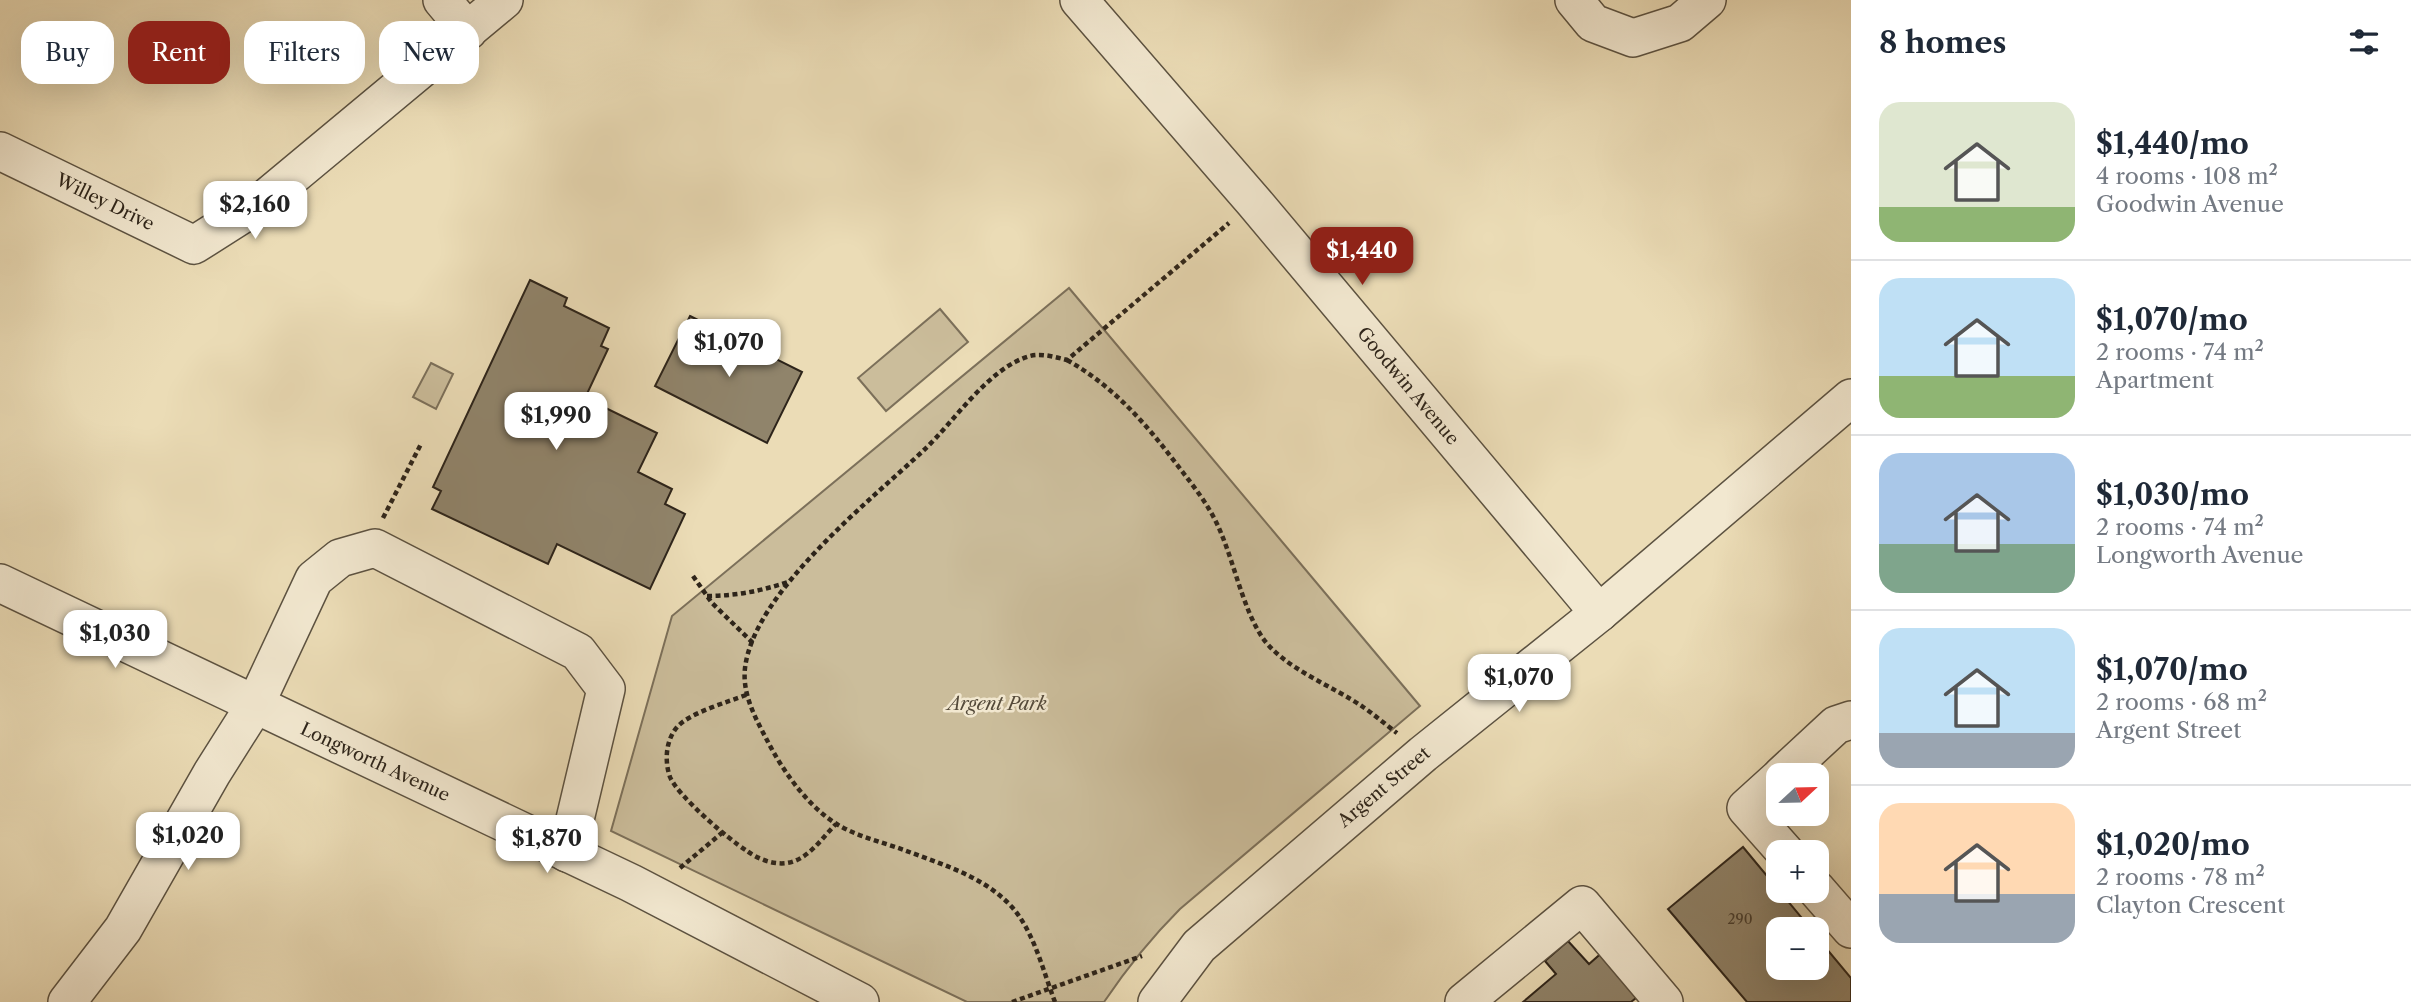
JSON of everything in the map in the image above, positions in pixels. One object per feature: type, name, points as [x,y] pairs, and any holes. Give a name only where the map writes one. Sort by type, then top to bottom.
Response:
[{"type":"street","points":[[442,0],[460,21]]},
{"type":"street","name":"Willey Drive","points":[[479,22],[504,0]]},
{"type":"street","name":"Goodwin Avenue","points":[[1079,0],[1254,202],[1599,613]]},
{"type":"street","points":[[1574,0],[1593,23],[1633,38],[1680,23],[1707,0]]},
{"type":"street","name":"Willey Drive","points":[[0,151],[194,245],[260,203],[404,84]]},
{"type":"street","name":"Argent Street","points":[[1157,1002],[1199,946],[1423,754],[1599,613],[1851,398]]},
{"type":"street","points":[[68,1002],[123,929],[254,705],[314,579],[340,558],[375,548],[578,652],[606,689],[567,852]]},
{"type":"street","name":"Longworth Avenue","points":[[0,583],[631,883],[860,1002]]},
{"type":"street","points":[[1795,763],[1836,725],[1851,720]]},
{"type":"street","points":[[1766,790],[1746,808],[1774,840]]},
{"type":"street","points":[[1828,903],[1851,929]]},
{"type":"street","points":[[1464,1002],[1582,905],[1664,1002]]},
{"type":"path","points":[[1066,360],[1230,222]]},
{"type":"path","points":[[1055,1002],[1027,930],[1012,907],[990,888],[953,867],[836,824],[795,784],[773,751],[746,695],[745,667],[753,643],[767,612],[788,582],[818,550],[944,431],[978,390],[994,377],[1031,356],[1047,355],[1066,360],[1092,374],[1116,394],[1148,426],[1190,481],[1220,529],[1252,618],[1263,638],[1287,660],[1364,707],[1397,734]]},
{"type":"path","points":[[375,548],[378,528],[421,444]]},
{"type":"path","points":[[693,576],[706,596],[753,643]]},
{"type":"path","points":[[706,596],[767,590],[788,582]]},
{"type":"path","points":[[746,695],[679,725],[667,750],[670,777],[678,790],[723,832],[747,851],[764,860],[784,864],[804,857],[836,824]]},
{"type":"path","points":[[680,868],[723,832]]},
{"type":"path","points":[[1012,1002],[1143,956]]},
{"type":"green space","name":"Argent Park","points":[[1069,288],[1420,706],[1180,909],[1140,954],[1104,1002],[967,1002],[611,831],[672,616]]},
{"type":"green space","points":[[940,309],[968,342],[886,411],[858,378]]},
{"type":"green space","points":[[431,363],[453,374],[436,409],[413,397]]},
{"type":"building","points":[[530,280],[567,298],[564,306],[609,328],[601,346],[608,349],[585,398],[657,433],[638,472],[672,489],[665,504],[685,514],[650,589],[557,544],[548,564],[432,509],[441,491],[433,487]]},
{"type":"building","points":[[690,316],[802,372],[767,443],[655,386]]},
{"type":"building","points":[[1743,847],[1766,875],[1766,903],[1789,903],[1801,917],[1766,917],[1766,980],[1829,980],[1829,952],[1851,978],[1851,1002],[1747,1002],[1668,909]]},
{"type":"building","points":[[1568,941],[1589,964],[1605,950],[1641,994],[1631,1002],[1523,1002],[1556,974],[1545,961]]}]
